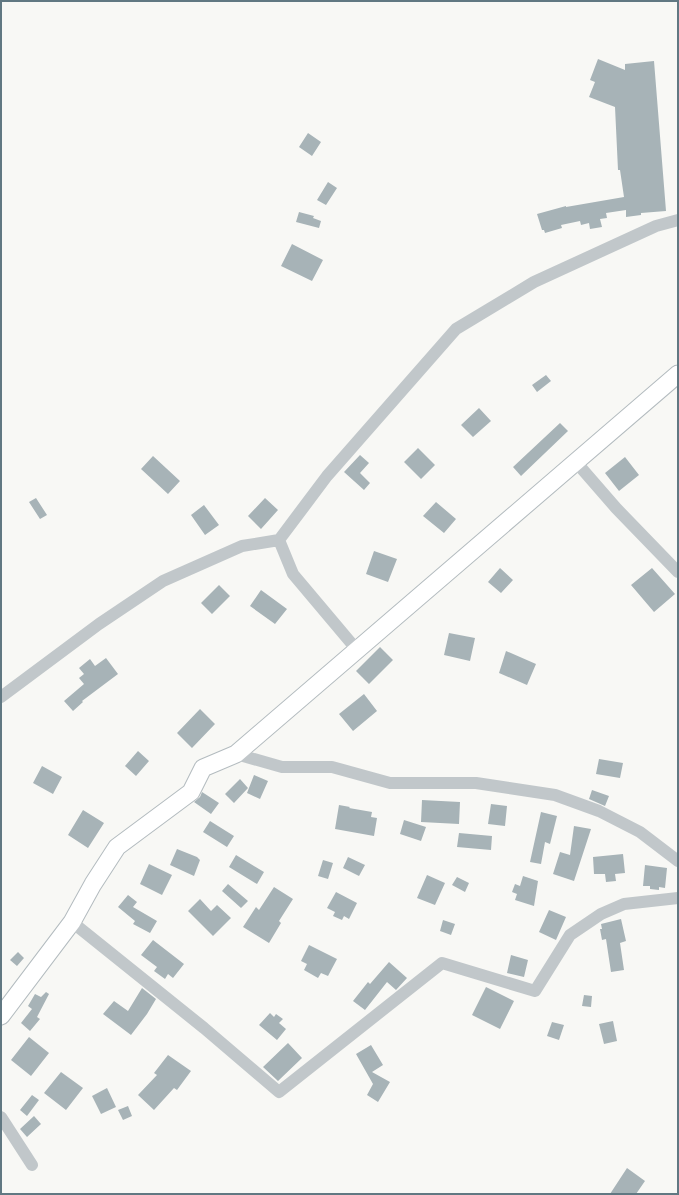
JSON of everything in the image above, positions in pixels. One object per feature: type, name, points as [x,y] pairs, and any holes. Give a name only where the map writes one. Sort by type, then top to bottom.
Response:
[{"type":"street","points":[[1,697],[99,624],[163,581],[242,546],[279,540],[327,476],[456,329],[534,282],[656,226],[678,220]]},
{"type":"street","points":[[1,1016],[72,922],[93,884],[117,847],[191,792],[203,768],[236,754],[678,374]]},
{"type":"street","points":[[576,462],[616,508],[678,572]]},
{"type":"street","points":[[279,540],[293,574],[357,650]]},
{"type":"street","points":[[236,754],[282,767],[332,767],[390,783],[476,783],[555,795],[598,811],[640,832],[678,861]]},
{"type":"street","points":[[72,922],[204,1028],[279,1092],[442,963],[535,991],[570,935],[601,914],[624,904],[678,898]]},
{"type":"street","points":[[1,1117],[32,1165]]},
{"type":"building","points":[[598,59],[625,70],[625,64],[654,61],[666,211],[641,213],[641,215],[626,217],[626,210],[606,213],[607,218],[600,219],[602,227],[590,229],[589,223],[581,225],[580,221],[561,225],[562,228],[545,233],[544,230],[542,230],[537,214],[566,206],[624,197],[620,170],[618,170],[615,107],[589,97],[595,82],[590,80]]},
{"type":"building","points":[[308,133],[321,142],[312,156],[299,147]]},
{"type":"building","points":[[328,182],[337,188],[326,205],[317,200]]},
{"type":"building","points":[[299,212],[314,216],[313,218],[321,221],[319,228],[296,222]]},
{"type":"building","points":[[292,244],[323,260],[312,281],[281,266]]},
{"type":"building","points":[[546,375],[551,381],[537,392],[532,385]]},
{"type":"building","points":[[479,408],[491,421],[473,437],[461,425]]},
{"type":"building","points":[[560,423],[568,431],[521,476],[513,467]]},
{"type":"building","points":[[418,448],[435,465],[421,479],[404,462]]},
{"type":"building","points":[[360,455],[369,463],[360,473],[370,483],[364,490],[344,472]]},
{"type":"building","points":[[153,456],[180,481],[168,494],[141,469]]},
{"type":"building","points":[[625,457],[639,475],[619,491],[605,473]]},
{"type":"building","points":[[36,498],[47,515],[40,519],[29,502]]},
{"type":"building","points":[[265,498],[278,510],[261,529],[248,516]]},
{"type":"building","points":[[436,502],[456,519],[444,533],[423,516]]},
{"type":"building","points":[[204,505],[219,525],[205,535],[191,515]]},
{"type":"building","points":[[374,551],[397,559],[388,582],[366,574]]},
{"type":"building","points":[[500,568],[513,580],[501,593],[488,582]]},
{"type":"building","points":[[652,568],[675,594],[654,612],[631,585]]},
{"type":"building","points":[[219,585],[230,596],[212,614],[201,603]]},
{"type":"building","points":[[261,590],[287,609],[275,624],[250,606]]},
{"type":"building","points":[[449,633],[475,638],[470,661],[444,655]]},
{"type":"building","points":[[380,647],[393,660],[369,684],[356,671]]},
{"type":"building","points":[[506,651],[536,664],[527,685],[499,673]]},
{"type":"building","points":[[106,658],[118,674],[82,701],[83,702],[73,711],[64,701],[84,684],[79,678],[84,674],[79,668],[90,659],[95,666]]},
{"type":"building","points":[[364,694],[377,711],[353,731],[339,714]]},
{"type":"building","points":[[200,709],[215,724],[192,748],[177,733]]},
{"type":"building","points":[[138,751],[149,761],[136,776],[125,766]]},
{"type":"building","points":[[599,759],[623,763],[620,778],[596,774]]},
{"type":"building","points":[[42,766],[62,777],[53,794],[33,783]]},
{"type":"building","points":[[254,775],[268,781],[260,799],[247,793]]},
{"type":"building","points":[[240,779],[248,788],[234,803],[225,794]]},
{"type":"building","points":[[592,790],[609,796],[605,806],[589,799]]},
{"type":"building","points":[[202,792],[219,803],[211,814],[194,802],[200,797]]},
{"type":"building","points":[[422,800],[460,802],[459,824],[421,822]]},
{"type":"building","points":[[491,804],[507,806],[505,826],[488,824]]},
{"type":"building","points":[[339,805],[372,812],[371,817],[377,818],[374,836],[335,829]]},
{"type":"building","points":[[83,810],[104,823],[88,848],[68,835]]},
{"type":"building","points":[[541,812],[557,816],[550,844],[545,842],[541,864],[530,862]]},
{"type":"building","points":[[404,820],[426,827],[421,841],[400,834]]},
{"type":"building","points":[[210,821],[234,836],[227,847],[203,832]]},
{"type":"building","points":[[574,826],[591,829],[574,881],[553,874],[560,852],[570,855]]},
{"type":"building","points":[[459,833],[492,836],[491,850],[457,847]]},
{"type":"building","points":[[177,849],[197,857],[200,860],[194,876],[170,865]]},
{"type":"building","points":[[623,854],[625,873],[615,874],[616,881],[606,882],[605,874],[594,874],[593,857]]},
{"type":"building","points":[[236,855],[264,872],[257,884],[229,867]]},
{"type":"building","points":[[348,857],[365,865],[359,876],[343,868]]},
{"type":"building","points":[[323,860],[333,863],[328,879],[318,876]]},
{"type":"building","points":[[149,864],[172,875],[162,895],[140,884]]},
{"type":"building","points":[[645,865],[667,868],[665,888],[659,887],[659,890],[650,889],[650,886],[643,886]]},
{"type":"building","points":[[427,875],[445,883],[435,905],[417,898]]},
{"type":"building","points":[[523,876],[538,881],[534,906],[515,900],[517,894],[512,892],[515,884],[520,886]]},
{"type":"building","points":[[457,877],[469,883],[465,892],[452,885]]},
{"type":"building","points":[[228,884],[248,901],[241,908],[222,891]]},
{"type":"building","points":[[274,887],[293,899],[279,921],[281,923],[269,943],[243,927],[256,907],[259,910]]},
{"type":"building","points":[[336,892],[357,903],[349,919],[344,916],[342,920],[333,916],[335,912],[327,908]]},
{"type":"building","points":[[128,895],[137,902],[133,907],[157,921],[150,933],[133,924],[135,921],[118,907]]},
{"type":"building","points":[[200,899],[211,911],[217,905],[231,918],[213,936],[188,911]]},
{"type":"building","points":[[549,910],[566,917],[556,940],[539,932]]},
{"type":"building","points":[[621,919],[626,941],[620,943],[624,970],[611,972],[606,939],[602,940],[600,929],[602,929],[601,924]]},
{"type":"building","points":[[443,920],[455,924],[451,935],[440,931]]},
{"type":"building","points":[[153,940],[184,964],[173,978],[168,974],[165,979],[154,971],[157,967],[141,955]]},
{"type":"building","points":[[309,945],[337,959],[328,976],[321,973],[318,978],[304,970],[307,964],[301,961]]},
{"type":"building","points":[[18,952],[24,958],[17,966],[10,960]]},
{"type":"building","points":[[511,955],[528,960],[524,977],[507,973]]},
{"type":"building","points":[[389,962],[407,978],[396,990],[387,982],[365,1010],[353,1001],[368,982],[370,984]]},
{"type":"building","points":[[486,987],[514,1001],[500,1029],[472,1015]]},
{"type":"building","points":[[142,988],[156,999],[131,1035],[103,1014],[114,1001],[128,1011]]},
{"type":"building","points":[[46,992],[49,994],[37,1017],[40,1019],[30,1031],[21,1023],[32,1009],[28,1006],[35,994],[41,997]]},
{"type":"building","points":[[584,995],[592,996],[591,1007],[582,1006]]},
{"type":"building","points":[[270,1013],[274,1017],[276,1014],[283,1019],[279,1023],[286,1029],[277,1040],[259,1025]]},
{"type":"building","points":[[613,1021],[617,1041],[604,1044],[599,1024]]},
{"type":"building","points":[[552,1022],[564,1025],[559,1040],[547,1036]]},
{"type":"building","points":[[29,1037],[49,1053],[31,1076],[11,1060]]},
{"type":"building","points":[[288,1043],[302,1058],[278,1081],[263,1067]]},
{"type":"building","points":[[371,1045],[383,1065],[372,1072],[390,1082],[378,1102],[367,1095],[373,1084],[356,1054]]},
{"type":"building","points":[[168,1055],[191,1071],[177,1090],[174,1088],[154,1110],[138,1095],[157,1075],[154,1073]]},
{"type":"building","points":[[61,1072],[83,1088],[66,1110],[44,1093]]},
{"type":"building","points":[[107,1088],[116,1107],[101,1114],[92,1096]]},
{"type":"building","points":[[32,1095],[39,1100],[27,1116],[20,1110]]},
{"type":"building","points":[[128,1106],[132,1116],[123,1120],[118,1110]]},
{"type":"building","points":[[34,1116],[41,1124],[27,1137],[20,1129]]},
{"type":"building","points":[[627,1168],[645,1181],[636,1194],[610,1194]]}]
